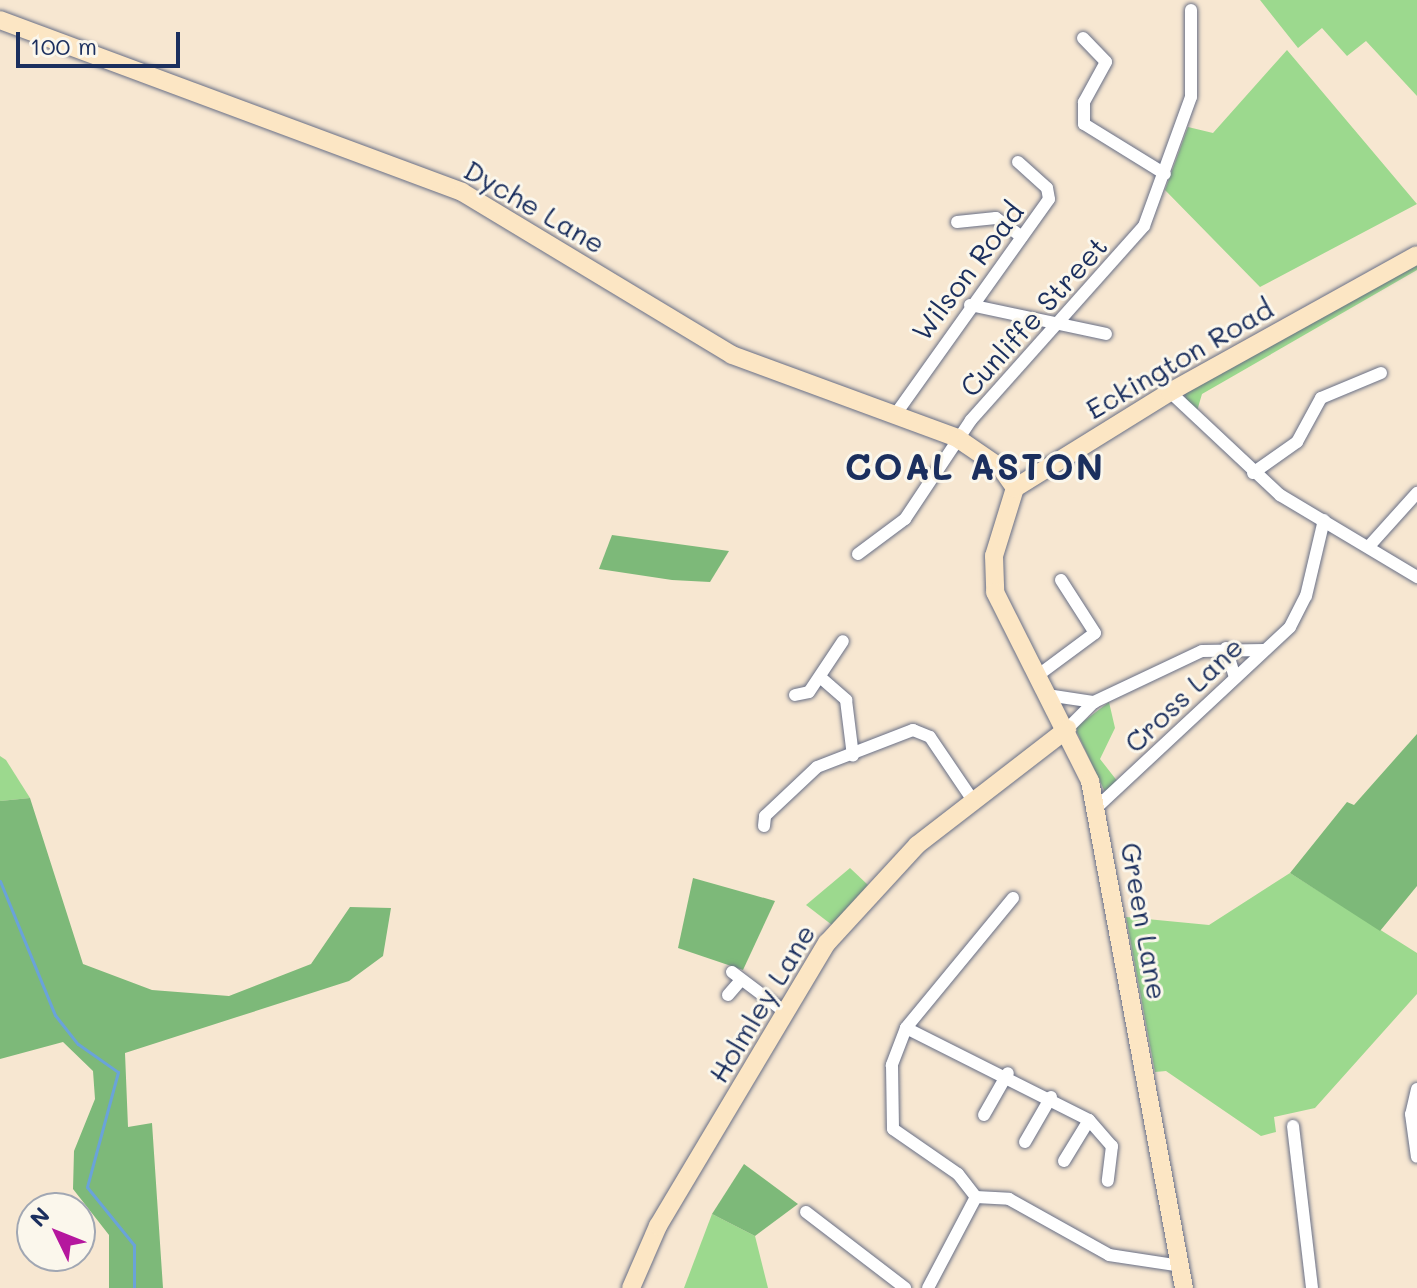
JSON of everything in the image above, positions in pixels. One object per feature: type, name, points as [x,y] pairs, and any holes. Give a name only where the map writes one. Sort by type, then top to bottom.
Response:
[{"type":"main road","name":"Dyche Lane","points":[[0,20],[462,192],[732,355],[957,438],[1001,468],[1015,488]]},
{"type":"main road","name":"Eckington Road","points":[[1015,488],[1170,392],[1417,255]]},
{"type":"main road","name":"Green Lane","points":[[1015,488],[994,583],[1037,676],[1067,729],[1096,808],[1184,1288]]},
{"type":"main road","name":"Holmley Lane","points":[[631,1288],[658,1226],[785,1012],[853,910],[972,799],[1067,729]]},
{"type":"street","name":"Cunliffe Street","points":[[858,554],[918,503],[957,438],[1144,226],[1165,174],[1195,76],[1191,10]]},
{"type":"street","points":[[1083,38],[1106,62],[1084,102],[1084,124],[1165,174]]},
{"type":"street","name":"Wilson Road","points":[[895,415],[970,305],[1051,195],[1018,162]]},
{"type":"street","points":[[957,222],[996,218],[1022,237]]},
{"type":"street","points":[[970,305],[1106,334]]},
{"type":"street","points":[[1253,473],[1297,442],[1321,398],[1366,385],[1381,373]]},
{"type":"street","points":[[1170,392],[1253,473],[1324,520],[1371,544],[1417,577]]},
{"type":"street","points":[[1371,544],[1417,493]]},
{"type":"street","name":"Cross Lane","points":[[1096,808],[1264,650],[1299,612],[1324,520]]},
{"type":"street","points":[[1037,676],[1095,633],[1061,580]]},
{"type":"street","points":[[795,695],[809,692],[843,641]]},
{"type":"street","points":[[1226,648],[1235,677]]},
{"type":"street","points":[[1067,729],[1094,702],[1187,657],[1226,648],[1264,650]]},
{"type":"street","points":[[820,677],[846,700],[853,756]]},
{"type":"street","points":[[1047,695],[1094,702]]},
{"type":"street","points":[[764,826],[782,800],[817,767],[853,756],[904,732],[923,732],[972,799]]},
{"type":"street","points":[[782,800],[792,811]]},
{"type":"street","points":[[1013,898],[906,1028],[892,1065],[893,1129],[958,1174],[976,1197],[1009,1199],[1109,1255],[1182,1266]]},
{"type":"street","points":[[728,995],[736,976],[785,1012]]},
{"type":"street","points":[[906,1028],[1008,1073],[1089,1120],[1112,1146],[1108,1181]]},
{"type":"street","points":[[984,1115],[1008,1073]]},
{"type":"street","points":[[1417,1089],[1411,1114],[1417,1157]]},
{"type":"street","points":[[1025,1142],[1051,1097]]},
{"type":"street","points":[[1064,1161],[1089,1120]]},
{"type":"street","points":[[1293,1126],[1312,1288]]},
{"type":"street","points":[[928,1288],[976,1197]]},
{"type":"street","points":[[806,1212],[905,1288]]},
{"type":"green space","points":[[1260,0],[1417,0],[1417,96],[1366,41],[1347,56],[1322,28],[1298,48]]},
{"type":"green space","points":[[1287,50],[1417,204],[1260,287],[1165,190],[1188,127],[1213,133]]},
{"type":"green space","points":[[1417,263],[1417,270],[1202,394],[1197,411],[1187,403],[1184,392]]},
{"type":"green space","points":[[612,535],[729,551],[710,582],[672,580],[599,569]]},
{"type":"green space","points":[[1109,702],[1115,728],[1100,759],[1118,782],[1105,792],[1075,728]]},
{"type":"green space","points":[[1417,734],[1417,886],[1380,931],[1290,873],[1347,802],[1354,805]]},
{"type":"green space","points":[[0,756],[6,760],[30,798],[0,801]]},
{"type":"green space","points":[[30,798],[83,964],[152,990],[229,996],[311,964],[350,907],[391,908],[383,956],[349,981],[125,1053],[128,1127],[152,1123],[163,1288],[109,1288],[109,1235],[96,1218],[96,1192],[75,1192],[73,1189],[74,1151],[95,1099],[93,1071],[63,1042],[0,1059],[0,801]]},
{"type":"green space","points":[[850,868],[868,885],[832,925],[806,905]]},
{"type":"green space","points":[[1290,873],[1417,953],[1417,994],[1315,1108],[1274,1117],[1276,1132],[1261,1136],[1166,1071],[1155,1072],[1126,917],[1209,925]]},
{"type":"green space","points":[[693,878],[775,901],[743,970],[678,948]]},
{"type":"green space","points":[[744,1164],[798,1204],[755,1236],[712,1214]]},
{"type":"green space","points":[[712,1214],[755,1236],[768,1288],[684,1288]]},
{"type":"waterway","points":[[0,881],[55,1015],[78,1044],[118,1072],[87,1187],[134,1245],[134,1288]]},
{"type":"district","name":"COAL ASTON","points":[[975,466]]}]
